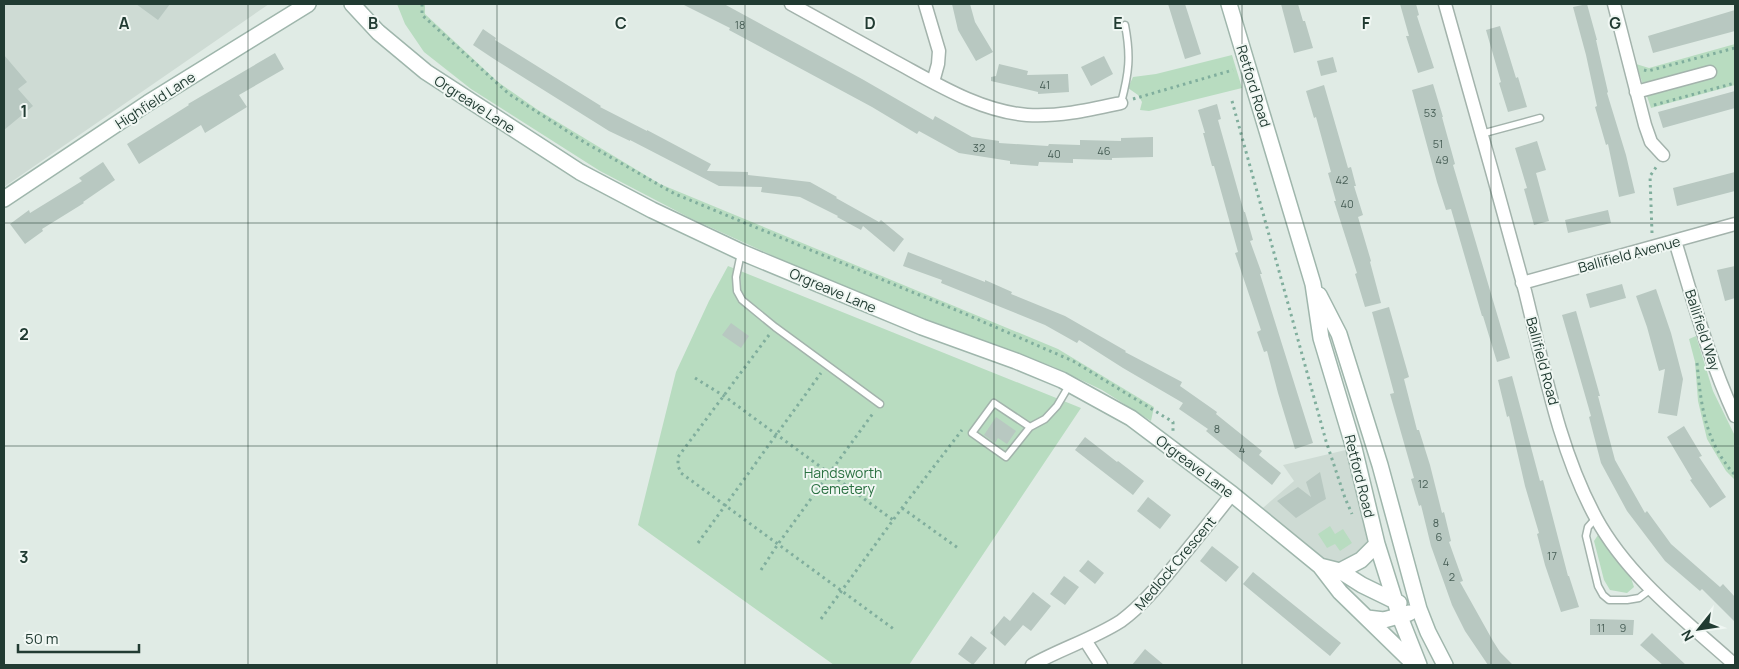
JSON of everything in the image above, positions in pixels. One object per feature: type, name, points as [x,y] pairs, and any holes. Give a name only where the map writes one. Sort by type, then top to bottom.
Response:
[{"type":"main road","name":"Highfield Lane","points":[[4,199],[148,103],[308,4]]},
{"type":"main road","name":"Orgreave Lane","points":[[352,4],[378,32],[426,72],[480,109],[580,172],[652,210],[741,252],[922,327],[1016,361],[1070,384],[1131,418],[1232,494],[1320,566],[1340,592],[1417,665]]},
{"type":"main road","name":"Retford Road","points":[[1229,4],[1313,284],[1321,338],[1354,448],[1377,544],[1417,665]]},
{"type":"main road","name":"Retford Road","points":[[1313,284],[1339,334],[1382,475],[1419,609],[1428,632],[1445,665]]},
{"type":"main road","points":[[1340,571],[1361,560],[1377,544]]},
{"type":"main road","name":"Orgreave Lane","points":[[1320,566],[1340,571],[1362,585],[1395,601],[1419,609]]},
{"type":"main road","points":[[1367,618],[1384,620],[1400,617],[1419,609]]},
{"type":"street","points":[[791,4],[933,82],[981,105],[1026,115],[1072,114],[1121,103]]},
{"type":"street","points":[[926,4],[939,51],[933,82]]},
{"type":"street","name":"Ballifield Road","points":[[1445,4],[1570,459],[1596,518],[1623,557],[1651,589],[1735,665]]},
{"type":"street","points":[[1614,4],[1636,92],[1651,142],[1663,155]]},
{"type":"street","points":[[1636,92],[1710,72]]},
{"type":"street","name":"Ballifield Avenue","points":[[1522,283],[1735,224]]},
{"type":"street","name":"Ballifield Way","points":[[1675,241],[1698,322],[1716,372],[1735,416]]},
{"type":"street","name":"Medlock Crescent","points":[[1032,665],[1119,622],[1135,610],[1153,592],[1232,494]]},
{"type":"street","points":[[1085,640],[1101,665]]},
{"type":"lane","points":[[1121,103],[1130,63],[1125,25]]},
{"type":"lane","points":[[1481,134],[1540,118]]},
{"type":"lane","points":[[741,252],[736,277],[737,291],[742,300],[774,328],[880,404]]},
{"type":"lane","points":[[1030,428],[994,403],[972,433],[1006,457],[1030,428],[1045,419],[1057,406],[1070,384]]},
{"type":"lane","points":[[1596,518],[1588,527],[1586,536],[1598,586],[1602,595],[1609,600],[1627,600],[1639,598],[1651,589]]},
{"type":"path","points":[[422,4],[422,16],[509,94],[584,142],[676,194],[955,309],[1073,361],[1173,422],[1172,448]]},
{"type":"path","points":[[1629,64],[1648,71],[1735,48]]},
{"type":"path","points":[[1121,103],[1248,65]]},
{"type":"path","points":[[1641,108],[1735,83]]},
{"type":"path","points":[[1232,101],[1326,441],[1344,498],[1355,519]]},
{"type":"path","points":[[1652,247],[1650,176],[1663,155]]},
{"type":"path","points":[[774,328],[678,457],[678,466],[681,473],[895,630]]},
{"type":"path","points":[[1697,361],[1700,392],[1707,427],[1712,441],[1735,475]]},
{"type":"path","points":[[698,543],[827,365]]},
{"type":"path","points":[[695,378],[724,396],[893,520]]},
{"type":"path","points":[[761,570],[880,404]]},
{"type":"path","points":[[821,619],[960,431],[966,429],[972,433]]},
{"type":"path","points":[[902,508],[958,548]]},
{"type":"shaded area","points":[[4,4],[269,4],[4,187]]},
{"type":"shaded area","points":[[1354,448],[1377,544],[1340,571],[1256,514],[1294,481],[1283,465]]},
{"type":"green space","points":[[397,4],[425,4],[425,14],[498,82],[538,110],[660,184],[1058,349],[1154,407],[1151,421],[1102,390],[1054,367],[917,316],[791,264],[690,218],[600,171],[471,89],[424,52],[405,24]]},
{"type":"green space","points":[[1735,44],[1735,85],[1651,108],[1636,64],[1649,68]]},
{"type":"green space","points":[[1232,55],[1242,88],[1149,111],[1140,110],[1142,102],[1138,95],[1128,88],[1133,77],[1156,74]]},
{"type":"green space","name":"Handsworth Cemetery","points":[[728,266],[1081,408],[909,665],[834,665],[638,525],[676,372],[709,301]]},
{"type":"green space","points":[[1696,336],[1713,391],[1735,436],[1735,480],[1726,471],[1707,439],[1698,401],[1695,362],[1689,339]]},
{"type":"green space","points":[[1330,526],[1335,534],[1343,529],[1352,543],[1340,551],[1335,544],[1327,548],[1318,534]]},
{"type":"green space","points":[[1598,535],[1631,578],[1634,587],[1627,593],[1610,590],[1604,580],[1594,541]]},
{"type":"building","points":[[136,4],[170,4],[158,20]]},
{"type":"building","points":[[682,4],[724,4],[933,120],[935,116],[972,137],[999,141],[999,143],[1048,146],[1049,144],[1080,145],[1080,140],[1121,141],[1121,138],[1153,137],[1153,157],[1112,158],[1112,160],[1073,159],[1073,163],[1039,162],[1038,166],[1010,164],[1010,161],[959,153],[919,131],[917,134],[872,107],[729,30],[730,28]]},
{"type":"building","points":[[952,4],[970,4],[975,22],[993,52],[976,61],[958,30]]},
{"type":"building","points":[[1168,4],[1185,4],[1201,54],[1185,59]]},
{"type":"building","points":[[1281,4],[1298,4],[1313,48],[1294,53]]},
{"type":"building","points":[[1400,4],[1416,4],[1419,15],[1417,16],[1434,68],[1418,73],[1406,36],[1409,36]]},
{"type":"building","points":[[1587,4],[1597,40],[1607,93],[1626,155],[1635,193],[1619,197],[1608,144],[1606,145],[1595,107],[1597,106],[1586,55],[1573,7]]},
{"type":"building","points":[[1735,10],[1735,31],[1653,53],[1648,36]]},
{"type":"building","points":[[1500,26],[1527,107],[1508,112],[1486,30]]},
{"type":"building","points":[[483,29],[496,38],[495,40],[600,107],[711,164],[707,171],[748,172],[748,175],[810,182],[879,222],[881,220],[904,239],[894,252],[863,226],[861,230],[800,197],[761,192],[762,187],[719,186],[609,131],[494,59],[473,45]]},
{"type":"building","points":[[275,53],[284,69],[239,95],[247,107],[205,133],[201,125],[139,164],[127,144],[188,104]]},
{"type":"building","points":[[4,55],[27,82],[18,89],[33,106],[4,130]]},
{"type":"building","points":[[1104,56],[1113,74],[1091,86],[1081,67]]},
{"type":"building","points":[[1333,57],[1337,72],[1321,76],[1317,61]]},
{"type":"building","points":[[999,64],[1028,71],[1027,75],[1068,74],[1069,92],[1038,94],[1038,92],[991,81],[991,77],[996,76]]},
{"type":"building","points":[[1433,84],[1455,164],[1453,165],[1510,358],[1497,362],[1451,209],[1446,210],[1437,182],[1412,90]]},
{"type":"building","points":[[1324,85],[1348,168],[1351,167],[1356,186],[1354,186],[1363,215],[1358,217],[1381,303],[1365,307],[1355,274],[1357,273],[1334,201],[1336,201],[1328,173],[1331,172],[1316,117],[1314,118],[1306,91]]},
{"type":"building","points":[[1735,91],[1735,108],[1663,128],[1658,112]]},
{"type":"building","points":[[1217,104],[1221,119],[1218,120],[1253,240],[1250,241],[1262,274],[1260,274],[1313,443],[1295,449],[1267,351],[1264,352],[1257,332],[1261,330],[1235,253],[1238,252],[1203,133],[1205,133],[1198,110]]},
{"type":"building","points":[[1537,141],[1546,170],[1536,173],[1549,221],[1534,225],[1524,189],[1527,188],[1515,148]]},
{"type":"building","points":[[103,162],[115,180],[84,203],[42,229],[43,231],[25,244],[10,224],[29,210],[30,213],[82,181],[79,178]]},
{"type":"building","points":[[1735,172],[1735,191],[1677,206],[1673,188]]},
{"type":"building","points":[[1608,210],[1611,223],[1568,233],[1565,220]]},
{"type":"building","points":[[908,252],[985,282],[985,280],[1012,292],[1011,294],[1065,316],[1125,352],[1182,382],[1180,386],[1217,412],[1216,414],[1262,451],[1259,455],[1281,473],[1272,485],[1206,431],[1208,429],[1179,409],[1183,403],[1079,340],[1077,343],[1045,325],[941,283],[942,280],[903,266]]},
{"type":"building","points":[[1735,266],[1735,298],[1725,301],[1717,270]]},
{"type":"building","points":[[1622,284],[1626,298],[1590,308],[1586,294]]},
{"type":"building","points":[[1656,289],[1671,333],[1683,379],[1677,416],[1658,413],[1665,369],[1659,371],[1636,296]]},
{"type":"building","points":[[1389,307],[1409,377],[1404,379],[1417,430],[1419,430],[1430,465],[1442,513],[1444,512],[1451,541],[1449,542],[1463,581],[1460,582],[1500,652],[1513,665],[1488,665],[1465,631],[1452,605],[1431,546],[1421,505],[1419,506],[1411,479],[1414,478],[1390,394],[1394,393],[1372,312]]},
{"type":"building","points":[[1576,311],[1600,396],[1598,396],[1615,460],[1645,513],[1647,511],[1671,544],[1720,587],[1723,584],[1735,597],[1735,622],[1702,589],[1700,591],[1665,561],[1627,511],[1601,463],[1589,417],[1591,416],[1562,315]]},
{"type":"building","points":[[731,323],[749,336],[741,348],[722,335]]},
{"type":"building","points":[[1512,376],[1540,481],[1543,480],[1568,576],[1579,607],[1561,612],[1545,565],[1537,534],[1539,533],[1498,380]]},
{"type":"building","points":[[996,417],[1016,431],[1007,444],[998,438],[995,443],[984,435]]},
{"type":"building","points":[[1684,426],[1702,456],[1699,457],[1726,497],[1710,508],[1690,480],[1692,479],[1667,437]]},
{"type":"building","points":[[1085,437],[1144,481],[1133,495],[1075,450]]},
{"type":"building","points":[[1320,472],[1326,499],[1296,518],[1277,501],[1298,487],[1311,497],[1306,482]]},
{"type":"building","points":[[1148,497],[1171,515],[1160,529],[1137,511]]},
{"type":"building","points":[[1212,546],[1239,567],[1226,582],[1200,561]]},
{"type":"building","points":[[1088,560],[1104,573],[1095,584],[1079,571]]},
{"type":"building","points":[[1253,572],[1341,643],[1330,656],[1243,584]]},
{"type":"building","points":[[1064,576],[1079,587],[1065,605],[1050,594]]},
{"type":"building","points":[[1033,592],[1051,606],[1031,631],[1023,625],[1005,646],[990,633],[1004,616],[1010,621]]},
{"type":"building","points":[[1590,619],[1634,620],[1633,635],[1590,635]]},
{"type":"building","points":[[1652,633],[1686,665],[1663,665],[1640,645]]},
{"type":"building","points":[[971,636],[987,648],[973,665],[958,654]]},
{"type":"building","points":[[1145,649],[1164,665],[1132,665]]}]
